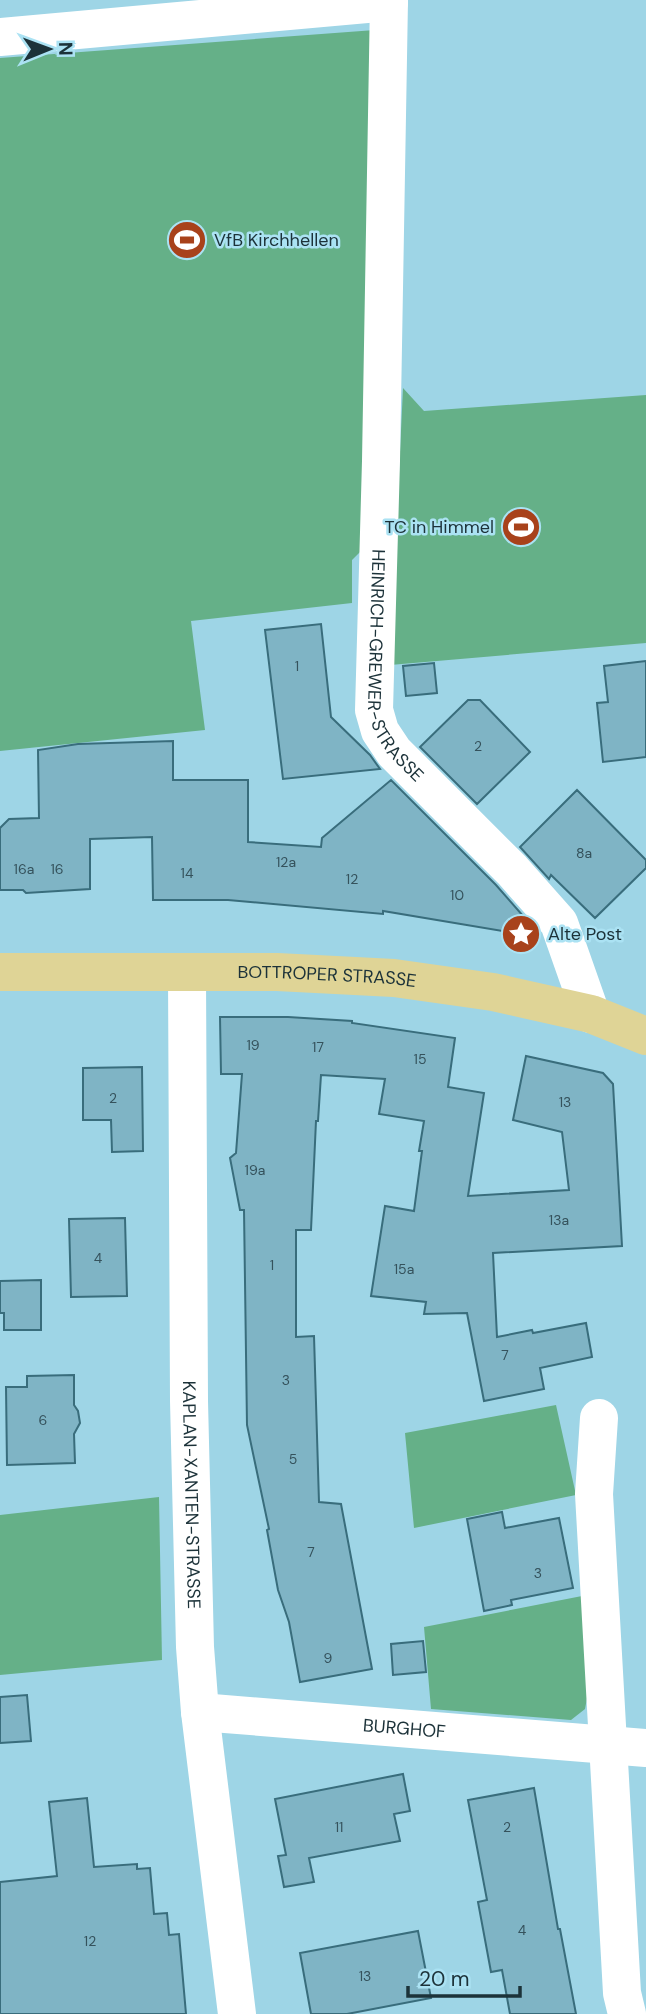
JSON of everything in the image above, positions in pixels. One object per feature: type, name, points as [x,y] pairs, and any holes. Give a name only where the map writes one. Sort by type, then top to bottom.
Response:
[{"type":"main road","name":"BOTTROPER STRASSE","points":[[0,972],[277,972],[394,978],[493,992],[591,1014],[646,1035]]},
{"type":"street","points":[[0,37],[388,1]]},
{"type":"street","name":"HEINRICH-GREWER-STRASSE","points":[[388,1],[374,710],[380,731],[394,752],[512,870],[559,923],[591,1014]]},
{"type":"street","name":"KAPLAN-XANTEN-STRASSE","points":[[187,973],[189,1401],[195,1647],[200,1712],[237,2014]]},
{"type":"street","points":[[599,1418],[594,1494],[622,1993],[628,2014]]},
{"type":"street","name":"BURGHOF","points":[[200,1712],[646,1748]]},
{"type":"green space","name":"VfB Kirchhellen","points":[[375,30],[363,549],[352,560],[352,603],[191,621],[205,730],[0,751],[0,58]]},
{"type":"green space","name":"TC in Himmel","points":[[403,388],[424,411],[646,395],[646,643],[390,665]]},
{"type":"green space","points":[[556,1405],[576,1495],[414,1528],[405,1433]]},
{"type":"green space","points":[[159,1497],[162,1660],[0,1675],[0,1515]]},
{"type":"green space","points":[[582,1596],[588,1693],[585,1709],[571,1720],[431,1709],[424,1627]]},
{"type":"building","points":[[321,624],[331,717],[370,755],[380,769],[283,779],[265,630]]},
{"type":"building","points":[[646,661],[646,757],[603,762],[597,703],[608,702],[604,666]]},
{"type":"building","points":[[434,663],[437,693],[406,696],[403,666]]},
{"type":"building","points":[[468,700],[480,700],[530,752],[477,804],[420,747]]},
{"type":"building","points":[[173,741],[173,780],[248,780],[248,842],[321,847],[322,838],[391,780],[496,885],[531,925],[527,935],[383,911],[383,914],[228,900],[153,900],[152,837],[90,839],[90,889],[26,893],[23,890],[0,890],[0,828],[9,819],[39,818],[38,750],[78,744]]},
{"type":"building","points":[[577,790],[646,860],[646,868],[595,918],[551,875],[549,879],[520,847]]},
{"type":"building","points":[[220,1017],[352,1021],[455,1038],[448,1087],[484,1093],[468,1196],[569,1190],[562,1132],[513,1120],[526,1056],[603,1073],[613,1084],[622,1246],[493,1253],[497,1337],[586,1323],[592,1357],[540,1368],[544,1389],[484,1401],[467,1313],[424,1314],[426,1302],[371,1296],[385,1206],[414,1211],[424,1121],[379,1114],[385,1079],[321,1075],[311,1230],[296,1230],[296,1337],[314,1336],[319,1502],[341,1504],[372,1669],[300,1682],[289,1622],[278,1590],[267,1530],[269,1529],[247,1425],[244,1210],[240,1210],[230,1158],[236,1153],[242,1074],[221,1074]]},
{"type":"building","points":[[142,1067],[143,1151],[112,1152],[111,1120],[83,1120],[83,1068]]},
{"type":"building","points":[[125,1218],[127,1296],[71,1297],[69,1219]]},
{"type":"building","points":[[41,1280],[41,1330],[4,1330],[4,1313],[0,1313],[0,1281]]},
{"type":"building","points":[[74,1375],[74,1405],[80,1423],[74,1434],[75,1463],[7,1465],[6,1387],[27,1387],[27,1376]]},
{"type":"building","points":[[502,1512],[505,1528],[559,1518],[573,1588],[511,1600],[512,1605],[484,1611],[467,1519]]},
{"type":"building","points":[[423,1641],[426,1672],[393,1675],[391,1644]]},
{"type":"building","points":[[27,1695],[31,1741],[0,1743],[0,1697]]},
{"type":"building","points":[[403,1774],[410,1811],[394,1814],[400,1841],[309,1858],[314,1882],[284,1887],[278,1856],[286,1855],[275,1799]]},
{"type":"building","points":[[534,1788],[558,1929],[576,2014],[510,2014],[502,1970],[491,1972],[478,1902],[487,1900],[468,1800]]},
{"type":"building","points":[[87,1798],[94,1867],[137,1864],[137,1869],[150,1868],[154,1914],[167,1913],[169,1935],[179,1934],[186,2014],[0,2014],[0,1882],[57,1876],[49,1802]]},
{"type":"building","points":[[418,1931],[431,1998],[347,2014],[311,2014],[300,1953]]},
{"type":"place","name":"VfB Kirchhellen","points":[[187,240]]},
{"type":"place","name":"TC in Himmel","points":[[521,527]]},
{"type":"place","name":"Alte Post","points":[[521,934]]}]
